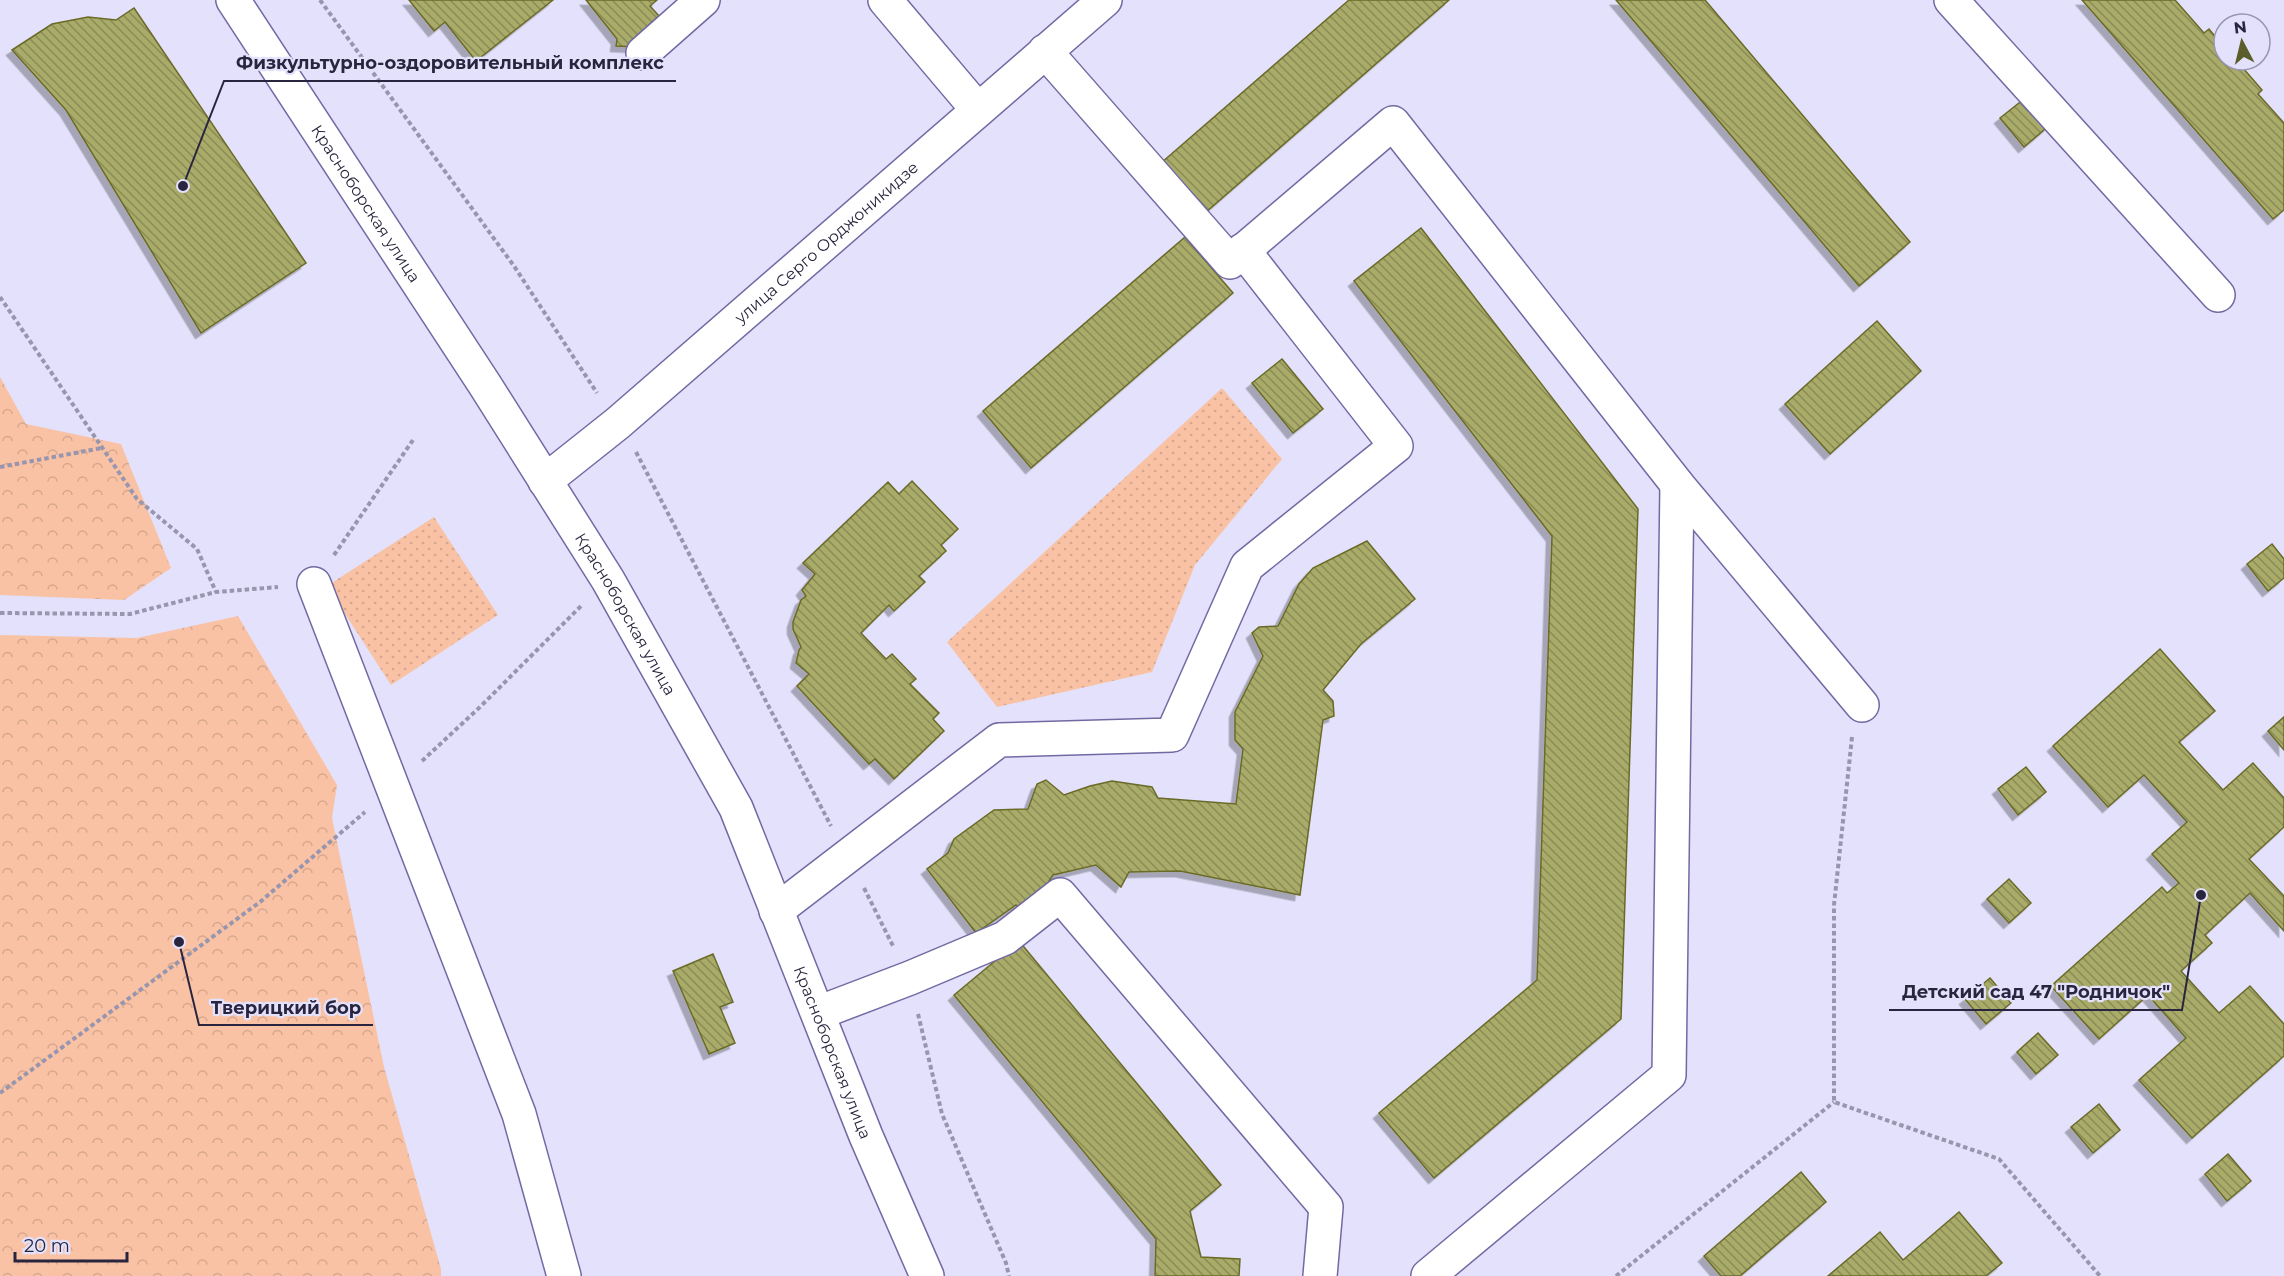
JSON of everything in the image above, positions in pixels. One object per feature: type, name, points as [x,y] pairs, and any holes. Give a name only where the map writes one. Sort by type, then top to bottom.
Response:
[{"type":"street","name":"Красноборская улица","points":[[233,0],[485,386],[608,580],[736,808],[866,1136],[927,1276]]},
{"type":"street","points":[[643,53],[703,0]]},
{"type":"street","points":[[885,0],[978,111]]},
{"type":"street","name":"улица Серго Орджоникидзе","points":[[545,481],[618,423],[1105,0]]},
{"type":"street","points":[[1951,0],[2218,295]]},
{"type":"street","points":[[1045,51],[1230,262],[1393,123],[1677,484],[1862,705]]},
{"type":"street","points":[[776,911],[999,740],[1172,735],[1246,566],[1396,446],[1243,250]]},
{"type":"street","points":[[1428,1276],[1669,1075],[1677,484]]},
{"type":"street","points":[[314,584],[519,1114],[564,1276]]},
{"type":"street","points":[[818,1013],[1005,938],[1060,895],[1326,1208],[1320,1276]]},
{"type":"path","points":[[320,0],[514,266],[645,465],[910,978],[942,1114],[1006,1263],[1009,1276]]},
{"type":"path","points":[[0,297],[137,499],[197,549],[216,592]]},
{"type":"path","points":[[0,614],[130,614],[216,592],[314,584],[413,440]]},
{"type":"path","points":[[0,467],[102,448]]},
{"type":"path","points":[[0,1094],[260,902],[392,788],[480,706],[608,580]]},
{"type":"path","points":[[1834,1102],[1834,905],[1851,739],[1862,705]]},
{"type":"path","points":[[1616,1276],[1834,1102]]},
{"type":"path","points":[[1834,1102],[1999,1159],[2100,1276]]},
{"type":"green space","points":[[0,377],[26,424],[121,444],[171,568],[124,600],[0,595]]},
{"type":"green space","points":[[1222,388],[1282,459],[1195,565],[1152,672],[997,707],[947,642]]},
{"type":"green space","points":[[434,517],[498,615],[391,685],[327,586]]},
{"type":"green space","points":[[238,616],[337,785],[332,818],[384,1067],[441,1269],[441,1276],[0,1276],[0,635],[137,638]]},
{"type":"building","points":[[409,0],[553,0],[476,61],[445,22],[434,31]]},
{"type":"building","points":[[586,0],[657,0],[650,6],[659,16],[634,39],[635,47],[616,46],[617,39]]},
{"type":"building","points":[[1349,0],[1449,0],[1205,213],[1161,163]]},
{"type":"building","points":[[1616,0],[1705,0],[1910,242],[1859,286]]},
{"type":"building","points":[[2082,0],[2175,0],[2204,33],[2209,29],[2212,33],[2212,72],[2246,72],[2262,90],[2258,94],[2284,123],[2284,210],[2273,219]]},
{"type":"building","points":[[134,8],[306,263],[201,333],[66,110],[12,50],[52,24],[88,17],[116,20]]},
{"type":"building","points":[[2029,95],[2052,123],[2024,147],[2000,118]]},
{"type":"building","points":[[1421,228],[1638,509],[1621,1019],[1434,1178],[1379,1113],[1537,980],[1552,536],[1354,281]]},
{"type":"building","points":[[1185,237],[1233,293],[1031,468],[983,411]]},
{"type":"building","points":[[1877,321],[1921,371],[1830,454],[1785,404]]},
{"type":"building","points":[[1282,359],[1323,409],[1293,433],[1252,383]]},
{"type":"building","points":[[912,481],[958,529],[941,545],[946,551],[919,576],[925,582],[894,611],[889,605],[861,633],[886,659],[892,654],[916,679],[910,684],[939,713],[933,719],[944,731],[894,779],[875,759],[869,764],[797,686],[809,674],[796,663],[801,647],[793,629],[793,622],[801,600],[806,596],[802,590],[815,574],[803,563],[888,482],[899,494]]},
{"type":"building","points":[[1367,541],[1415,599],[1361,644],[1323,690],[1333,701],[1334,716],[1323,720],[1300,895],[1180,871],[1129,872],[1121,887],[1096,865],[1053,875],[1025,913],[1016,905],[976,933],[927,869],[948,853],[954,839],[994,810],[1028,809],[1037,784],[1046,780],[1064,795],[1112,781],[1152,787],[1158,798],[1236,804],[1243,749],[1235,740],[1235,712],[1263,656],[1252,633],[1259,627],[1278,626],[1299,584],[1313,568]]},
{"type":"building","points":[[2272,544],[2284,559],[2284,578],[2268,591],[2247,564]]},
{"type":"building","points":[[2160,649],[2215,711],[2179,742],[2223,790],[2253,763],[2284,798],[2284,827],[2249,859],[2284,896],[2284,931],[2250,893],[2205,935],[2212,943],[2181,971],[2219,1013],[2250,986],[2284,1024],[2284,1056],[2192,1138],[2139,1080],[2186,1038],[2148,995],[2099,1039],[2051,986],[2162,887],[2167,893],[2179,883],[2152,854],[2187,822],[2144,775],[2108,807],[2053,746]]},
{"type":"building","points":[[2284,717],[2284,750],[2268,731]]},
{"type":"building","points":[[2026,767],[2046,792],[2018,815],[1998,789]]},
{"type":"building","points":[[2009,879],[2031,903],[2009,923],[1987,899]]},
{"type":"building","points":[[1019,941],[1221,1185],[1190,1211],[1201,1257],[1240,1259],[1239,1276],[1155,1276],[1156,1239],[954,995]]},
{"type":"building","points":[[713,954],[733,1002],[720,1007],[735,1043],[709,1054],[673,971]]},
{"type":"building","points":[[1990,978],[2011,1003],[1986,1024],[1965,999]]},
{"type":"building","points":[[2038,1033],[2058,1055],[2036,1074],[2017,1052]]},
{"type":"building","points":[[2099,1104],[2120,1130],[2093,1153],[2071,1127]]},
{"type":"building","points":[[2228,1154],[2251,1181],[2227,1201],[2205,1174]]},
{"type":"building","points":[[1801,1172],[1826,1202],[1740,1276],[1721,1276],[1704,1256]]},
{"type":"building","points":[[1959,1212],[2002,1263],[1986,1276],[1828,1276],[1880,1232],[1903,1260]]},
{"type":"place","name":"Физкультурно-оздоровительный комплекс","points":[[183,186]]},
{"type":"place","name":"Детский сад 47 \"Родничок\"","points":[[2201,895]]},
{"type":"place","name":"Тверицкий бор","points":[[179,942]]}]
